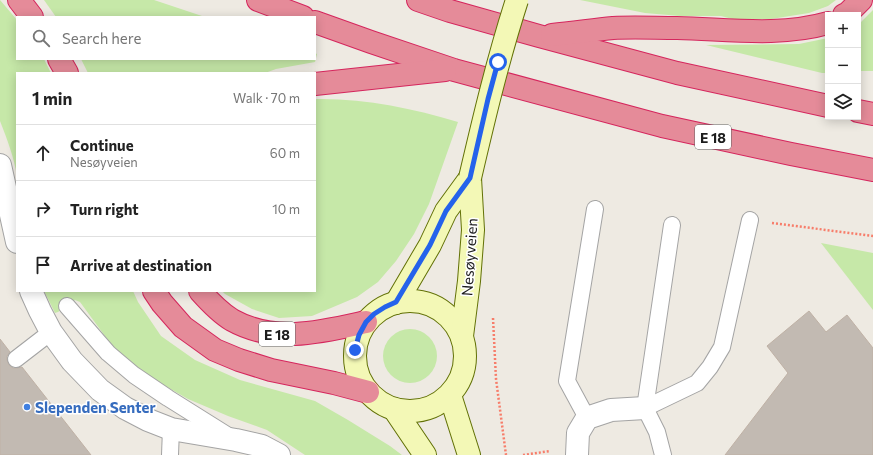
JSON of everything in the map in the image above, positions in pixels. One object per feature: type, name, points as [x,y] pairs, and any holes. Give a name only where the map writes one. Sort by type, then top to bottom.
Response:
[{"type":"highway","points":[[19,0],[31,16]]},
{"type":"highway","points":[[258,0],[300,16]]},
{"type":"highway","points":[[418,0],[450,11],[677,73],[825,105]]},
{"type":"highway","points":[[849,12],[862,0]]},
{"type":"highway","name":"E 18","points":[[316,22],[454,70],[662,126],[873,170]]},
{"type":"highway","points":[[539,36],[614,28],[678,28],[740,31],[789,30],[812,28],[825,24]]},
{"type":"highway","points":[[60,60],[66,72]]},
{"type":"highway","name":"E 18","points":[[316,84],[454,70]]},
{"type":"highway","points":[[861,112],[873,114]]},
{"type":"highway","name":"E 18","points":[[155,292],[162,303],[183,327],[215,350],[239,360],[271,370],[334,383],[368,392]]},
{"type":"highway","name":"E 18","points":[[201,292],[209,301],[231,319],[250,328],[275,334],[293,335],[311,333],[366,322]]},
{"type":"street","name":"Nesøyveien","points":[[462,336],[469,281],[473,230],[470,178],[494,77],[518,0]]},
{"type":"street","points":[[0,165],[16,237]]},
{"type":"street","name":"Nesøyveien","points":[[396,302],[430,245],[446,211],[470,178]]},
{"type":"street","points":[[31,292],[40,311],[57,327],[72,361],[100,390],[125,408],[148,420],[171,429],[262,446],[278,455]]},
{"type":"street","points":[[412,301],[428,303],[442,311],[454,322],[462,336],[466,351],[460,382],[450,394],[438,404],[424,410],[409,411],[394,409],[379,402],[368,392],[360,379],[355,365],[355,350],[359,335],[366,322],[374,314],[396,302],[412,301]]},
{"type":"street","points":[[450,394],[469,455]]},
{"type":"street","points":[[577,455],[578,433],[587,418],[611,410],[645,408]]},
{"type":"street","points":[[394,409],[425,455]]},
{"type":"lane","points":[[587,418],[567,381],[595,209]]},
{"type":"lane","points":[[645,408],[697,383],[710,366],[722,346],[750,220]]},
{"type":"lane","points":[[663,455],[657,432],[645,408],[672,225]]},
{"type":"lane","points":[[67,306],[108,354],[134,375],[233,440]]},
{"type":"lane","points":[[16,359],[57,327],[80,321]]},
{"type":"lane","points":[[170,455],[171,429]]},
{"type":"path","points":[[750,220],[873,236]]},
{"type":"path","points":[[493,318],[496,379],[506,455]]},
{"type":"green space","points":[[0,0],[16,19],[16,60],[44,60],[50,72],[16,72],[16,169],[8,141],[0,121]]},
{"type":"green space","points":[[44,0],[154,0],[202,16],[55,16]]},
{"type":"green space","points":[[580,0],[836,0],[828,6],[809,13],[771,19],[736,20],[721,16],[680,16],[645,13]]},
{"type":"green space","points":[[873,10],[873,71],[861,71],[861,22]]},
{"type":"green space","points":[[825,39],[825,73],[706,45],[799,44]]},
{"type":"green space","points":[[82,60],[316,60],[315,62],[276,69],[268,72],[88,72]]},
{"type":"green space","points":[[316,99],[369,102],[423,112],[458,122],[429,204],[414,234],[396,261],[378,282],[357,297],[312,316],[279,318],[252,309],[223,292],[316,292]]},
{"type":"green space","points":[[821,243],[873,253],[873,310]]},
{"type":"green space","points":[[44,292],[133,292],[138,302],[161,336],[195,360],[240,380],[315,401],[390,446],[402,455],[305,455],[267,430],[228,416],[188,399],[146,375],[124,358],[110,343],[80,302],[75,300],[55,313]]},
{"type":"green space","points":[[410,329],[420,331],[429,337],[435,346],[437,356],[435,366],[429,375],[420,381],[410,383],[400,381],[391,375],[385,366],[383,356],[385,346],[391,337],[400,331]]},
{"type":"building","points":[[809,311],[826,332],[847,315],[873,348],[873,455],[725,455],[788,373],[767,346]]},
{"type":"building","name":"Slependen Senter","points":[[0,339],[10,352],[7,356],[9,365],[13,368],[22,367],[91,455],[0,455]]},
{"type":"place","name":"Slependen Senter","points":[[27,407]]},
{"type":"route","points":[[355,350],[359,335],[366,322],[374,314],[396,302],[430,245],[446,211],[470,178],[498,62]]}]
